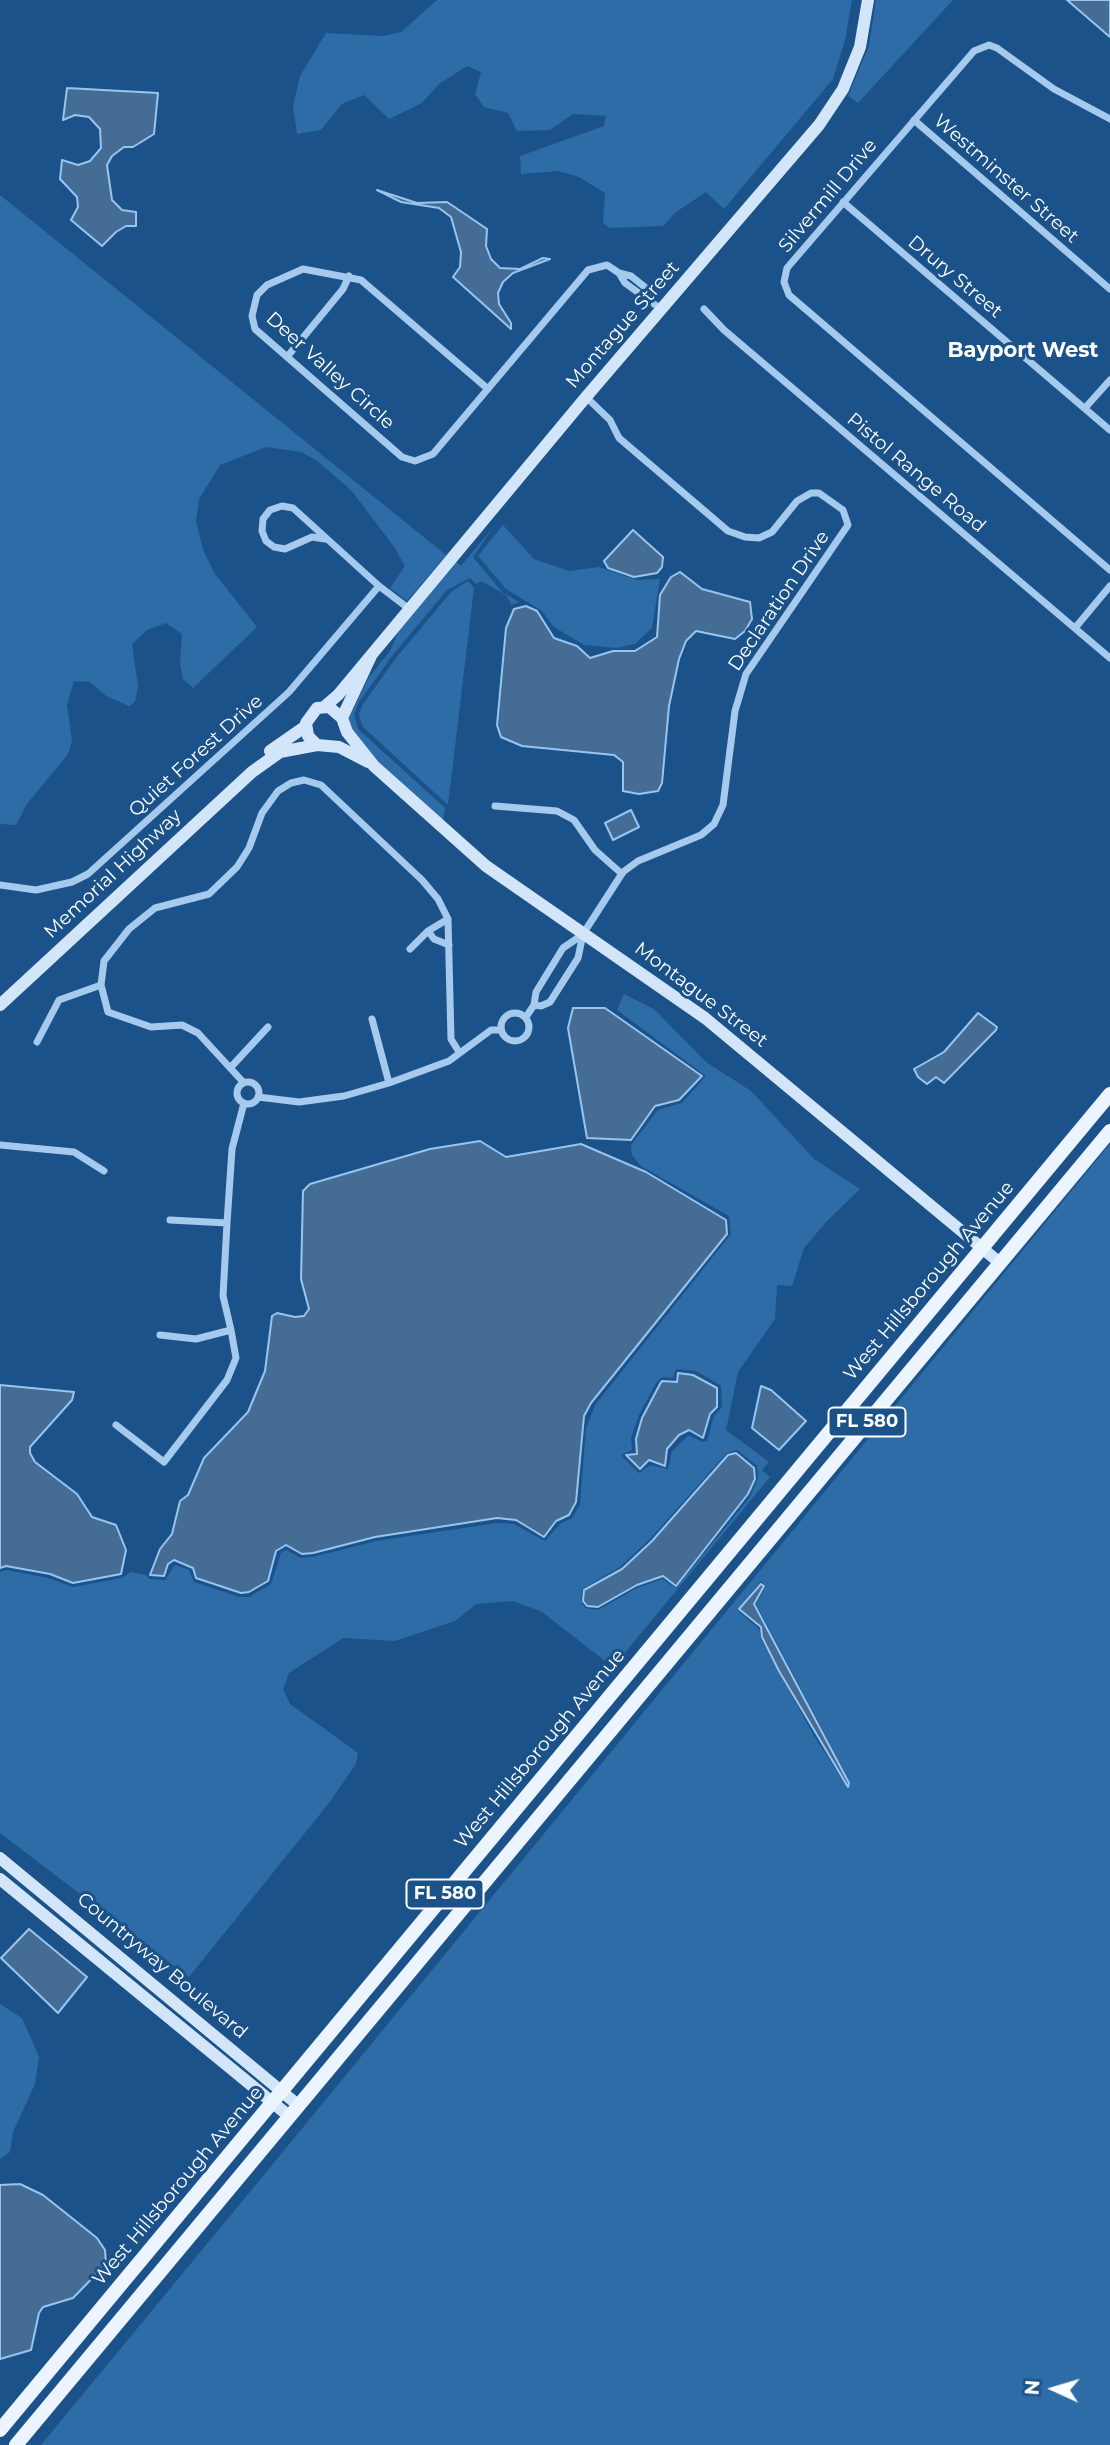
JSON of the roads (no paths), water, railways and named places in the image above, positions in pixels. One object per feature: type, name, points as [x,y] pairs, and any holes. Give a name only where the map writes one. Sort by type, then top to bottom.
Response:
[{"type":"main road","name":"West Hillsborough Avenue","points":[[0,2430],[1110,1094]]},
{"type":"main road","name":"West Hillsborough Avenue","points":[[16,2445],[1110,1131]]},
{"type":"street","name":"Montague Street","points":[[306,726],[312,712],[324,707],[371,656],[408,608],[586,397],[820,125],[843,89],[860,47],[868,0]]},
{"type":"street","name":"Silvermill Drive","points":[[1110,119],[1054,89],[989,45],[974,51],[788,268],[784,282],[789,295],[1110,570]]},
{"type":"street","name":"Westminster Street","points":[[914,120],[1110,289]]},
{"type":"street","name":"Drury Street","points":[[843,202],[1110,430]]},
{"type":"street","name":"Deer Valley Circle","points":[[488,389],[367,284],[349,276],[303,269],[261,289],[253,306],[252,322],[255,329],[408,461],[422,460],[433,454],[589,270],[607,265],[619,273],[631,276],[646,288],[649,298],[661,309]]},
{"type":"street","points":[[287,356],[343,289],[349,276]]},
{"type":"street","name":"Pistol Range Road","points":[[704,309],[724,330],[1110,658]]},
{"type":"street","points":[[1085,408],[1110,380]]},
{"type":"street","name":"Declaration Drive","points":[[583,934],[622,874],[638,861],[701,835],[714,824],[723,805],[736,711],[746,674],[848,525],[843,510],[819,493],[811,493],[797,501],[772,532],[766,535],[745,537],[728,531],[619,439],[610,420],[586,397]]},
{"type":"street","points":[[325,539],[312,537],[285,549],[274,547],[266,541],[262,531],[263,519],[270,510],[282,506],[293,508],[379,586],[408,608]]},
{"type":"street","name":"Quiet Forest Drive","points":[[0,885],[36,891],[72,882],[88,874],[289,692],[379,586]]},
{"type":"street","points":[[1075,628],[1110,586]]},
{"type":"street","name":"Montague Street","points":[[371,656],[342,718],[347,732],[374,766],[486,866],[705,1017],[1000,1263]]},
{"type":"street","points":[[324,707],[335,709],[342,718]]},
{"type":"street","points":[[306,726],[308,736],[317,745]]},
{"type":"street","name":"Memorial Highway","points":[[252,772],[265,755],[306,726]]},
{"type":"street","name":"Memorial Highway","points":[[0,1005],[252,772],[280,752],[317,745],[340,747]]},
{"type":"street","name":"Montague Street","points":[[340,747],[374,766]]},
{"type":"street","points":[[258,1097],[255,1084],[244,1083],[198,1033],[183,1025],[150,1027],[108,1012],[102,985],[104,961],[129,929],[155,908],[209,894],[237,867],[262,813],[278,791],[291,783],[304,780],[321,785],[405,862],[438,899],[448,919],[451,1039],[459,1052]]},
{"type":"street","points":[[495,806],[557,811],[574,820],[595,850],[622,874]]},
{"type":"street","points":[[410,949],[428,930],[448,919]]},
{"type":"street","points":[[428,930],[434,939],[449,945]]},
{"type":"street","points":[[534,1005],[541,1006],[550,1002],[578,958],[583,934]]},
{"type":"street","points":[[526,1017],[534,1005],[536,992],[563,948],[583,934]]},
{"type":"street","points":[[37,1042],[59,1000],[102,985]]},
{"type":"street","points":[[515,1012],[526,1017],[530,1026],[525,1038],[515,1042],[505,1038],[501,1030],[504,1018],[515,1012]]},
{"type":"street","points":[[372,1019],[388,1083]]},
{"type":"street","points":[[231,1068],[268,1027]]},
{"type":"street","points":[[244,1083],[237,1091],[244,1103],[250,1103],[258,1097],[299,1102],[344,1096],[449,1060],[491,1030],[501,1030]]},
{"type":"street","points":[[116,1425],[164,1462],[227,1380],[236,1358],[223,1296],[232,1149],[244,1103]]},
{"type":"street","points":[[0,1145],[74,1152],[104,1171]]},
{"type":"street","points":[[170,1220],[227,1223]]},
{"type":"street","points":[[160,1335],[196,1339],[231,1330]]},
{"type":"street","name":"Countryway Boulevard","points":[[0,1858],[281,2091],[293,2111]]},
{"type":"street","name":"Countryway Boulevard","points":[[0,1879],[271,2102],[293,2111]]},
{"type":"district","name":"Bayport West","points":[[1023,351]]}]
